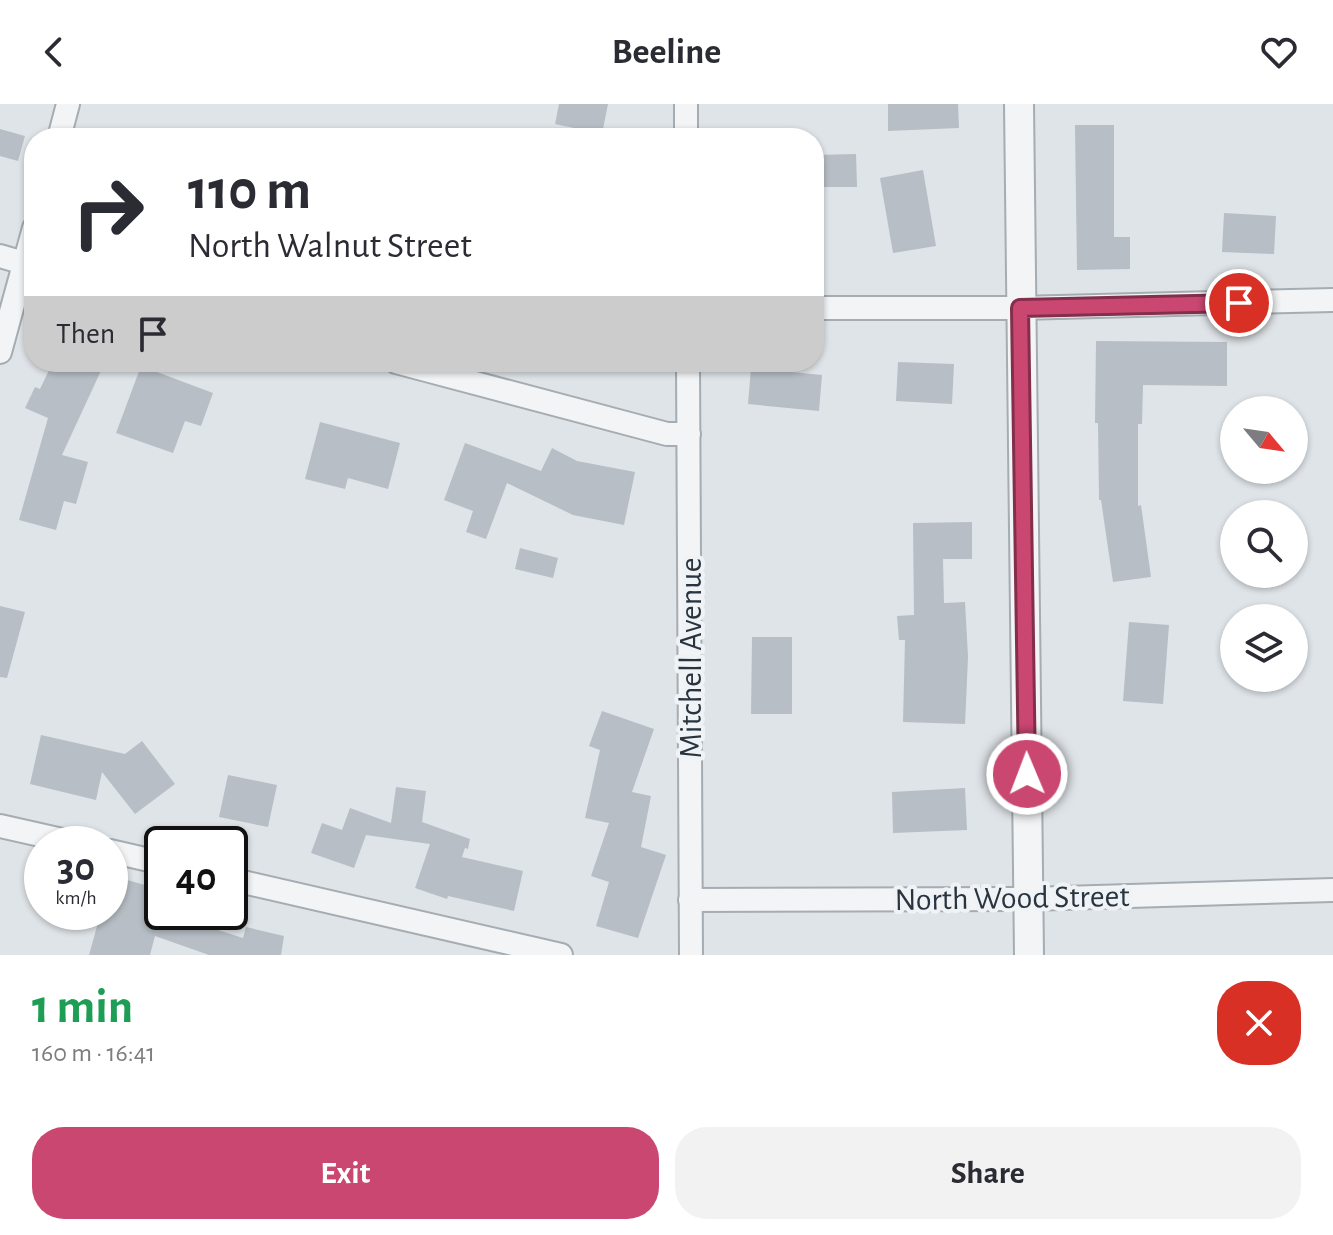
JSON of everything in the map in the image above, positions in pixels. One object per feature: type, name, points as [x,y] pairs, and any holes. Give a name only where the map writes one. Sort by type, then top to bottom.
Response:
[{"type":"street","points":[[62,128],[68,104]]},
{"type":"street","points":[[686,104],[686,128]]},
{"type":"street","points":[[1019,104],[1029,955]]},
{"type":"street","points":[[0,256],[24,263]]},
{"type":"street","points":[[0,352],[24,279]]},
{"type":"street","points":[[824,308],[1020,308],[1333,300]]},
{"type":"street","points":[[434,372],[667,434],[689,434]]},
{"type":"street","name":"Mitchell Avenue","points":[[688,372],[691,955]]},
{"type":"street","points":[[0,826],[24,831]]},
{"type":"street","points":[[248,883],[561,955]]},
{"type":"street","name":"North Wood Street","points":[[690,900],[1029,899],[1333,890]]},
{"type":"building","points":[[559,104],[608,104],[603,128],[574,128],[555,124]]},
{"type":"building","points":[[888,104],[958,104],[959,128],[888,131]]},
{"type":"building","points":[[1075,125],[1114,125],[1114,237],[1130,237],[1130,269],[1077,270]]},
{"type":"building","points":[[0,129],[24,136],[18,161],[0,156]]},
{"type":"building","points":[[856,154],[857,187],[824,187],[824,155]]},
{"type":"building","points":[[923,170],[936,246],[893,253],[880,178]]},
{"type":"building","points":[[1224,213],[1276,216],[1274,254],[1222,252]]},
{"type":"building","points":[[1096,341],[1227,342],[1227,386],[1143,385],[1142,424],[1138,424],[1138,506],[1141,505],[1151,577],[1113,582],[1099,500],[1098,423],[1095,423]]},
{"type":"building","points":[[898,362],[954,364],[952,404],[896,401]]},
{"type":"building","points":[[48,372],[100,372],[62,455],[88,462],[76,504],[64,501],[56,530],[19,520],[48,418],[25,408],[35,387],[40,389]]},
{"type":"building","points":[[139,372],[157,372],[213,393],[201,426],[185,421],[173,453],[116,433]]},
{"type":"building","points":[[751,372],[822,375],[819,411],[748,404]]},
{"type":"building","points":[[320,422],[400,443],[388,489],[348,478],[345,489],[305,479]]},
{"type":"building","points":[[465,443],[541,471],[552,448],[577,461],[635,472],[624,525],[573,515],[507,483],[486,539],[466,532],[473,511],[444,500]]},
{"type":"building","points":[[972,522],[972,559],[943,559],[944,603],[965,602],[968,657],[965,724],[903,722],[905,640],[899,640],[897,616],[914,615],[913,523]]},
{"type":"building","points":[[520,548],[558,558],[553,578],[515,569]]},
{"type":"building","points":[[0,606],[25,612],[7,678],[0,677]]},
{"type":"building","points":[[1129,622],[1169,625],[1163,704],[1123,701]]},
{"type":"building","points":[[752,637],[792,637],[792,714],[751,714]]},
{"type":"building","points":[[602,711],[654,729],[632,792],[651,796],[641,847],[666,855],[638,938],[596,926],[609,882],[591,876],[609,823],[585,818],[600,750],[589,746]]},
{"type":"building","points":[[41,735],[125,754],[142,741],[175,784],[135,814],[102,772],[96,800],[30,784]]},
{"type":"building","points":[[228,775],[277,785],[268,827],[219,817]]},
{"type":"building","points":[[396,787],[426,791],[422,822],[470,839],[462,857],[523,871],[514,911],[448,896],[447,899],[415,888],[430,844],[366,835],[354,868],[311,853],[322,823],[342,830],[350,808],[391,823]]},
{"type":"building","points":[[965,788],[967,830],[893,833],[892,792]]},
{"type":"building","points":[[128,880],[144,885],[144,930],[218,930],[243,938],[248,927],[284,936],[281,955],[209,955],[155,936],[150,955],[89,955],[96,930],[128,930]]},
{"type":"route","points":[[1027,774],[1020,308],[1239,303]]}]
